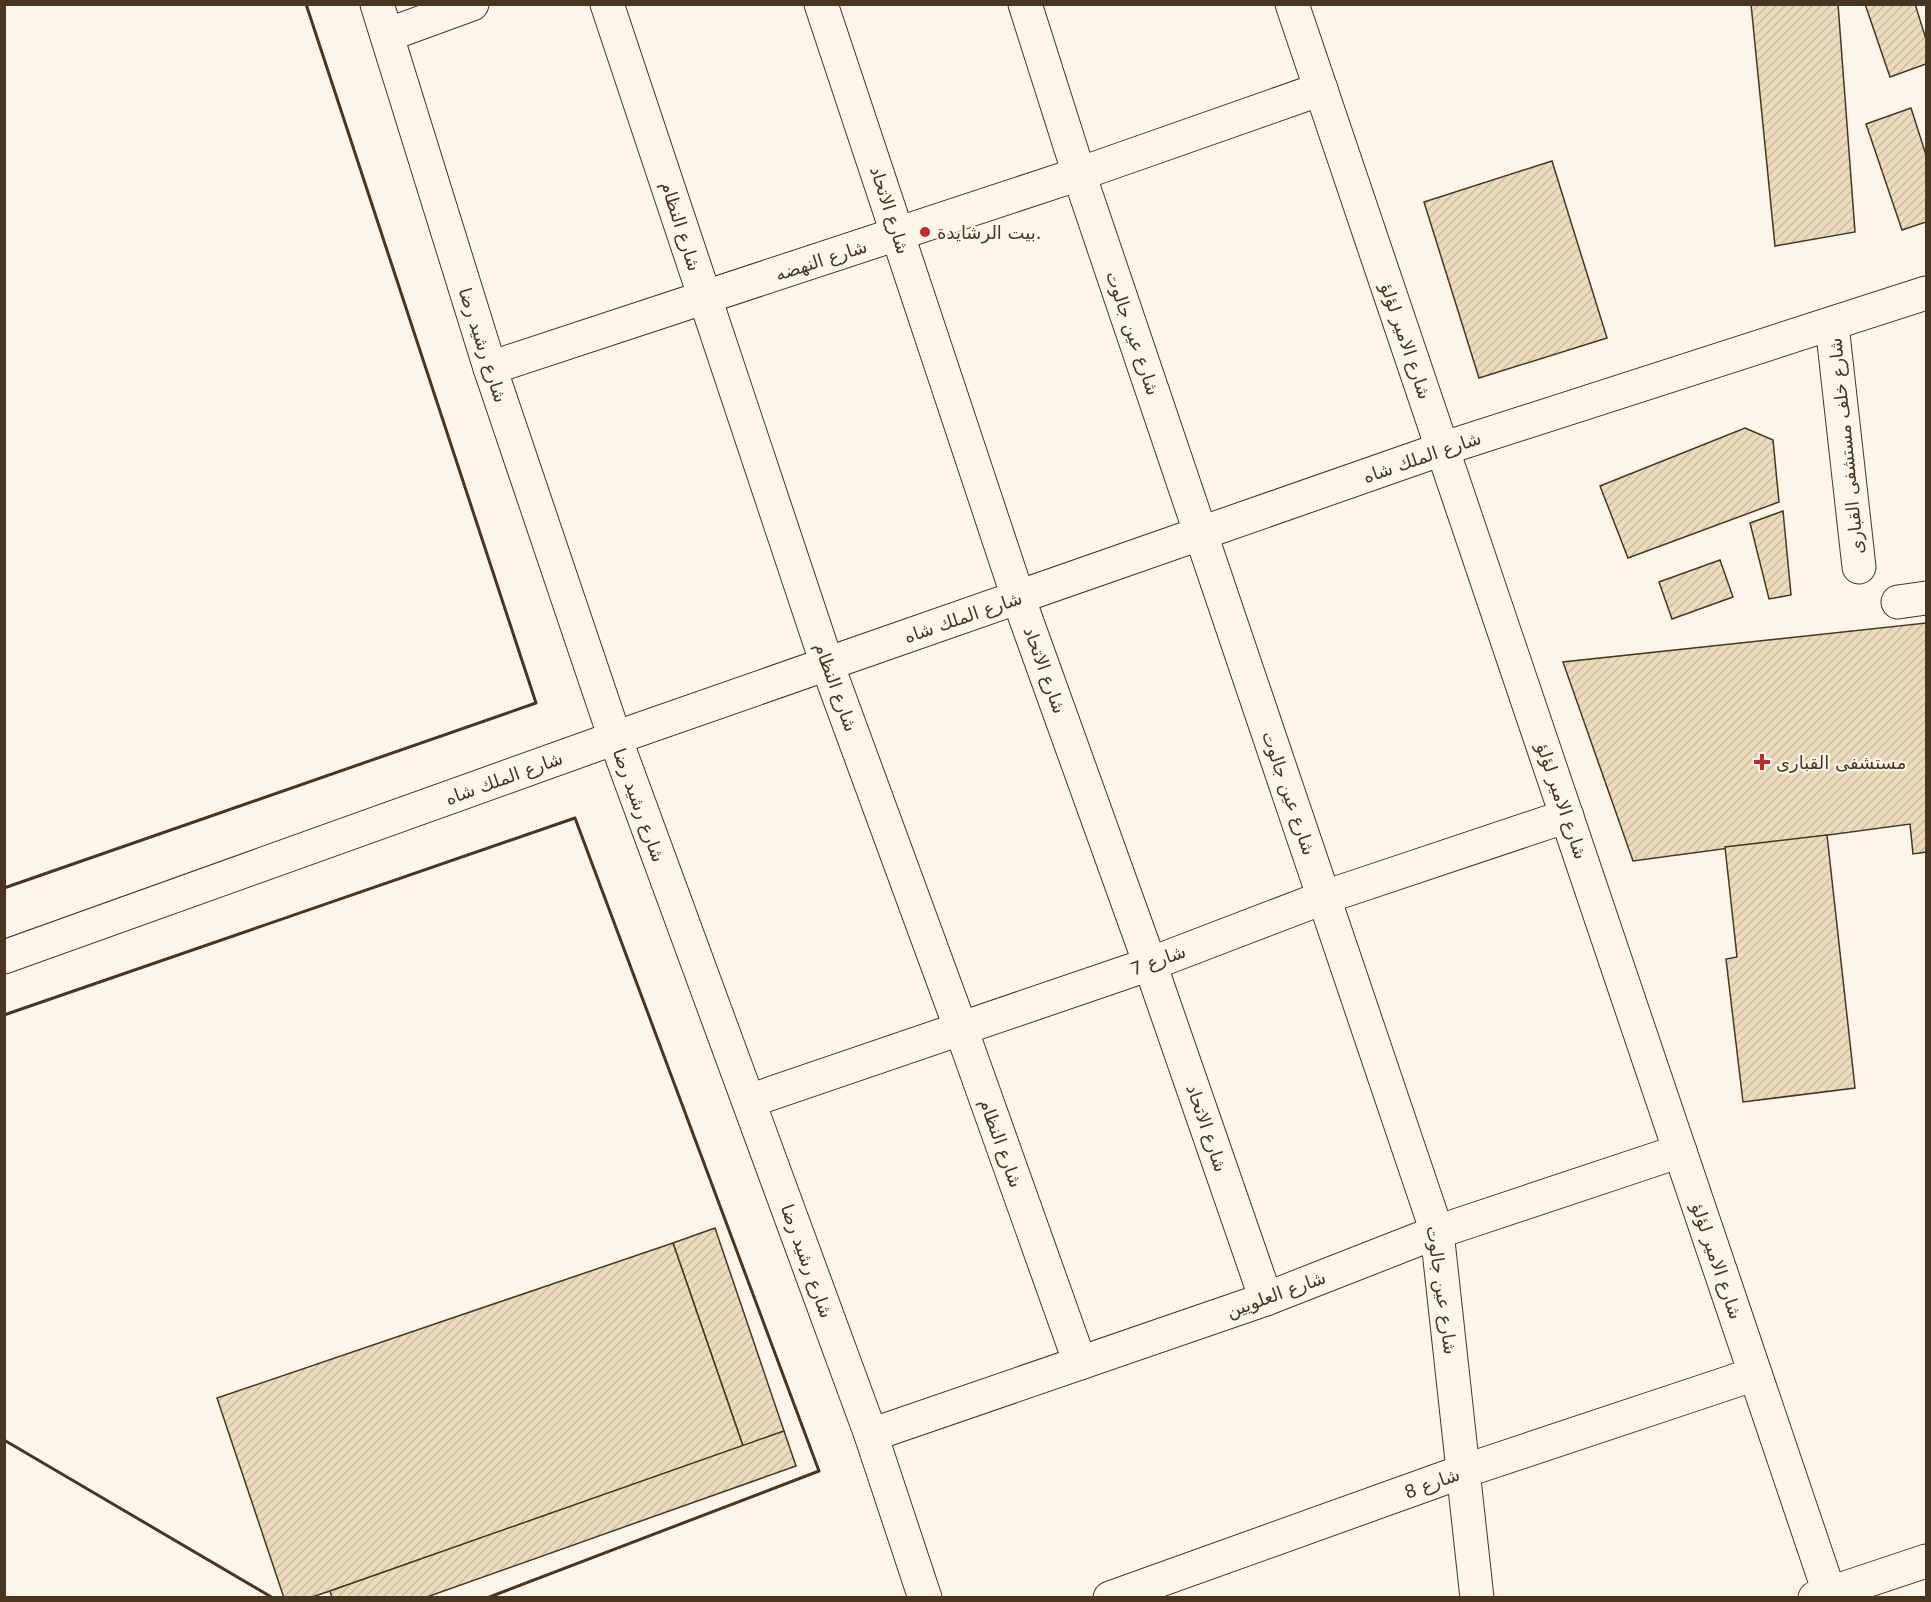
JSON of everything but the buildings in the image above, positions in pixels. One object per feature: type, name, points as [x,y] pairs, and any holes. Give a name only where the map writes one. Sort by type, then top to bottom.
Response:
[{"type":"street","name":"شارع رشيد رضا","points":[[377,4],[490,368],[615,738],[871,1435],[925,1598]]},
{"type":"street","points":[[387,35],[472,4]]},
{"type":"street","name":"شارع النظام","points":[[607,4],[827,664],[1080,1363]]},
{"type":"street","name":"شارع الاتحاد","points":[[821,4],[1018,597],[1150,964],[1266,1299]]},
{"type":"street","name":"شارع عين جالوت","points":[[1024,4],[1079,174],[1437,1232],[1477,1598]]},
{"type":"street","name":"شارع الامير لؤلؤ","points":[[1292,4],[1755,1374],[1825,1596]]},
{"type":"street","name":"شارع النهضه","points":[[490,368],[1079,174],[1321,89]]},
{"type":"street","name":"شارع الملك شاه","points":[[4,957],[615,738],[1442,449],[1926,293]]},
{"type":"street","name":"شارع خلف مستشفى القبارى","points":[[1832,325],[1859,567]]},
{"type":"street","name":"شارع 7","points":[[749,1101],[1150,964],[1324,897],[1567,816]]},
{"type":"street","name":"شارع العلويين","points":[[871,1435],[1266,1299],[1437,1232],[1680,1150]]},
{"type":"street","name":"شارع 8","points":[[1110,1598],[1464,1471],[1755,1374]]},
{"type":"street","points":[[1825,1596],[1926,1561]]},
{"type":"wall","points":[[4,888],[536,703],[306,4]]},
{"type":"wall","points":[[4,1015],[575,818],[819,1471],[487,1598]]},
{"type":"wall","points":[[4,1440],[273,1598]]},
{"type":"place","name":"بيت الرشايدة.","points":[[925,232]]},
{"type":"place","name":"مستشفى القبارى","points":[[1762,762]]}]
